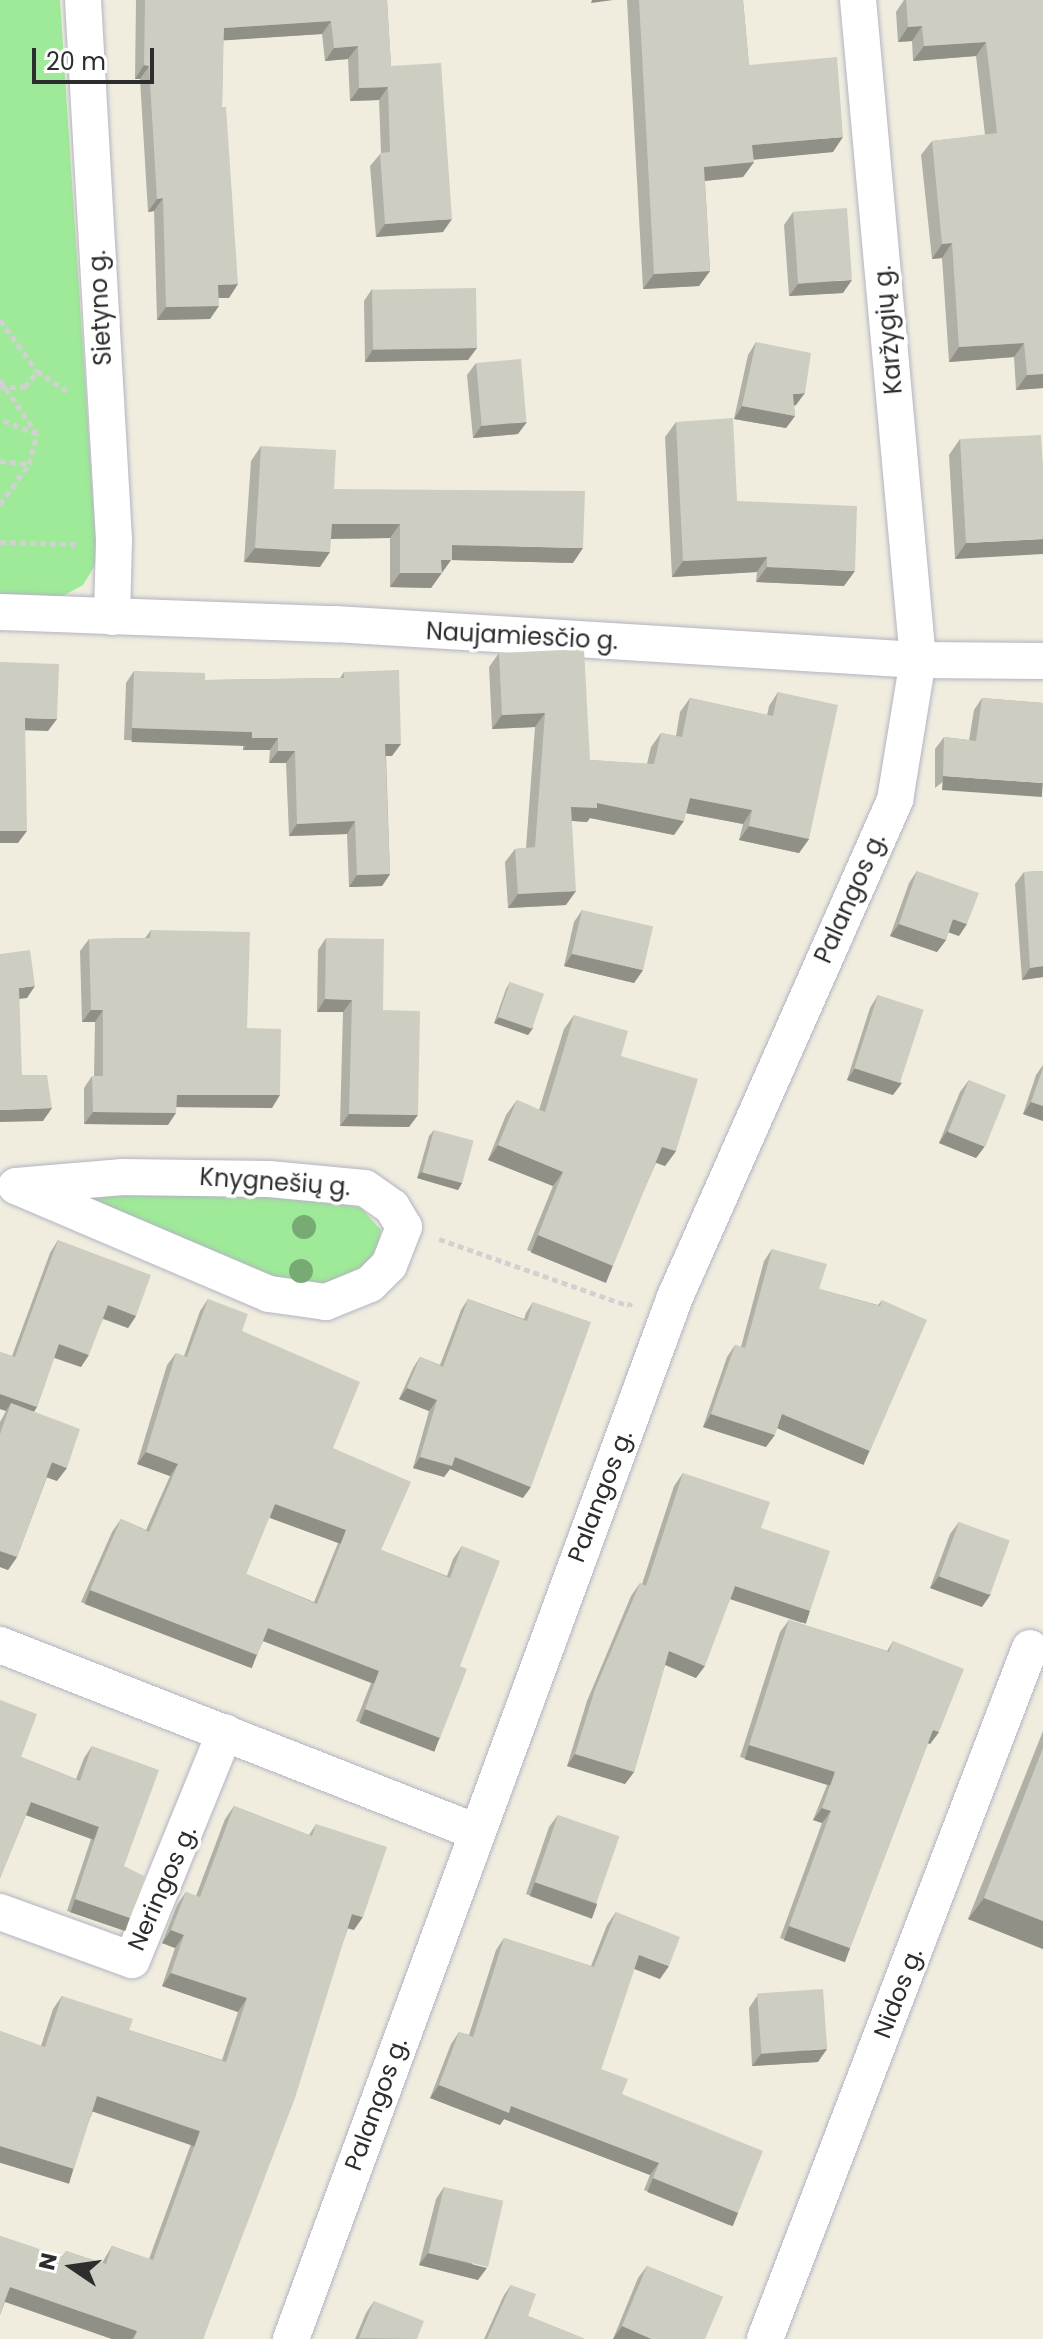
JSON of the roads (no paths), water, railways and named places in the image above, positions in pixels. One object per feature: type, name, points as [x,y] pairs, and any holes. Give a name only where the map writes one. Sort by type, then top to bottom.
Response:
[{"type":"street","name":"Sietyno g.","points":[[83,0],[107,431],[112,617]]},
{"type":"street","name":"Karžygių g.","points":[[858,0],[918,660]]},
{"type":"street","name":"Naujamiesčio g.","points":[[0,612],[335,624],[918,660],[1043,661]]},
{"type":"street","name":"Palangos g.","points":[[291,2339],[474,1831],[675,1297],[895,800],[918,660]]},
{"type":"street","name":"Knygnešių g.","points":[[189,1177],[341,1185],[365,1188],[392,1207],[404,1227],[389,1265],[370,1284],[326,1302],[269,1294],[8,1185],[189,1177]]},
{"type":"street","points":[[0,1645],[474,1831]]},
{"type":"street","name":"Nidos g.","points":[[765,2339],[1030,1648]]},
{"type":"street","name":"Neringos g.","points":[[0,1912],[132,1960],[225,1732]]}]
